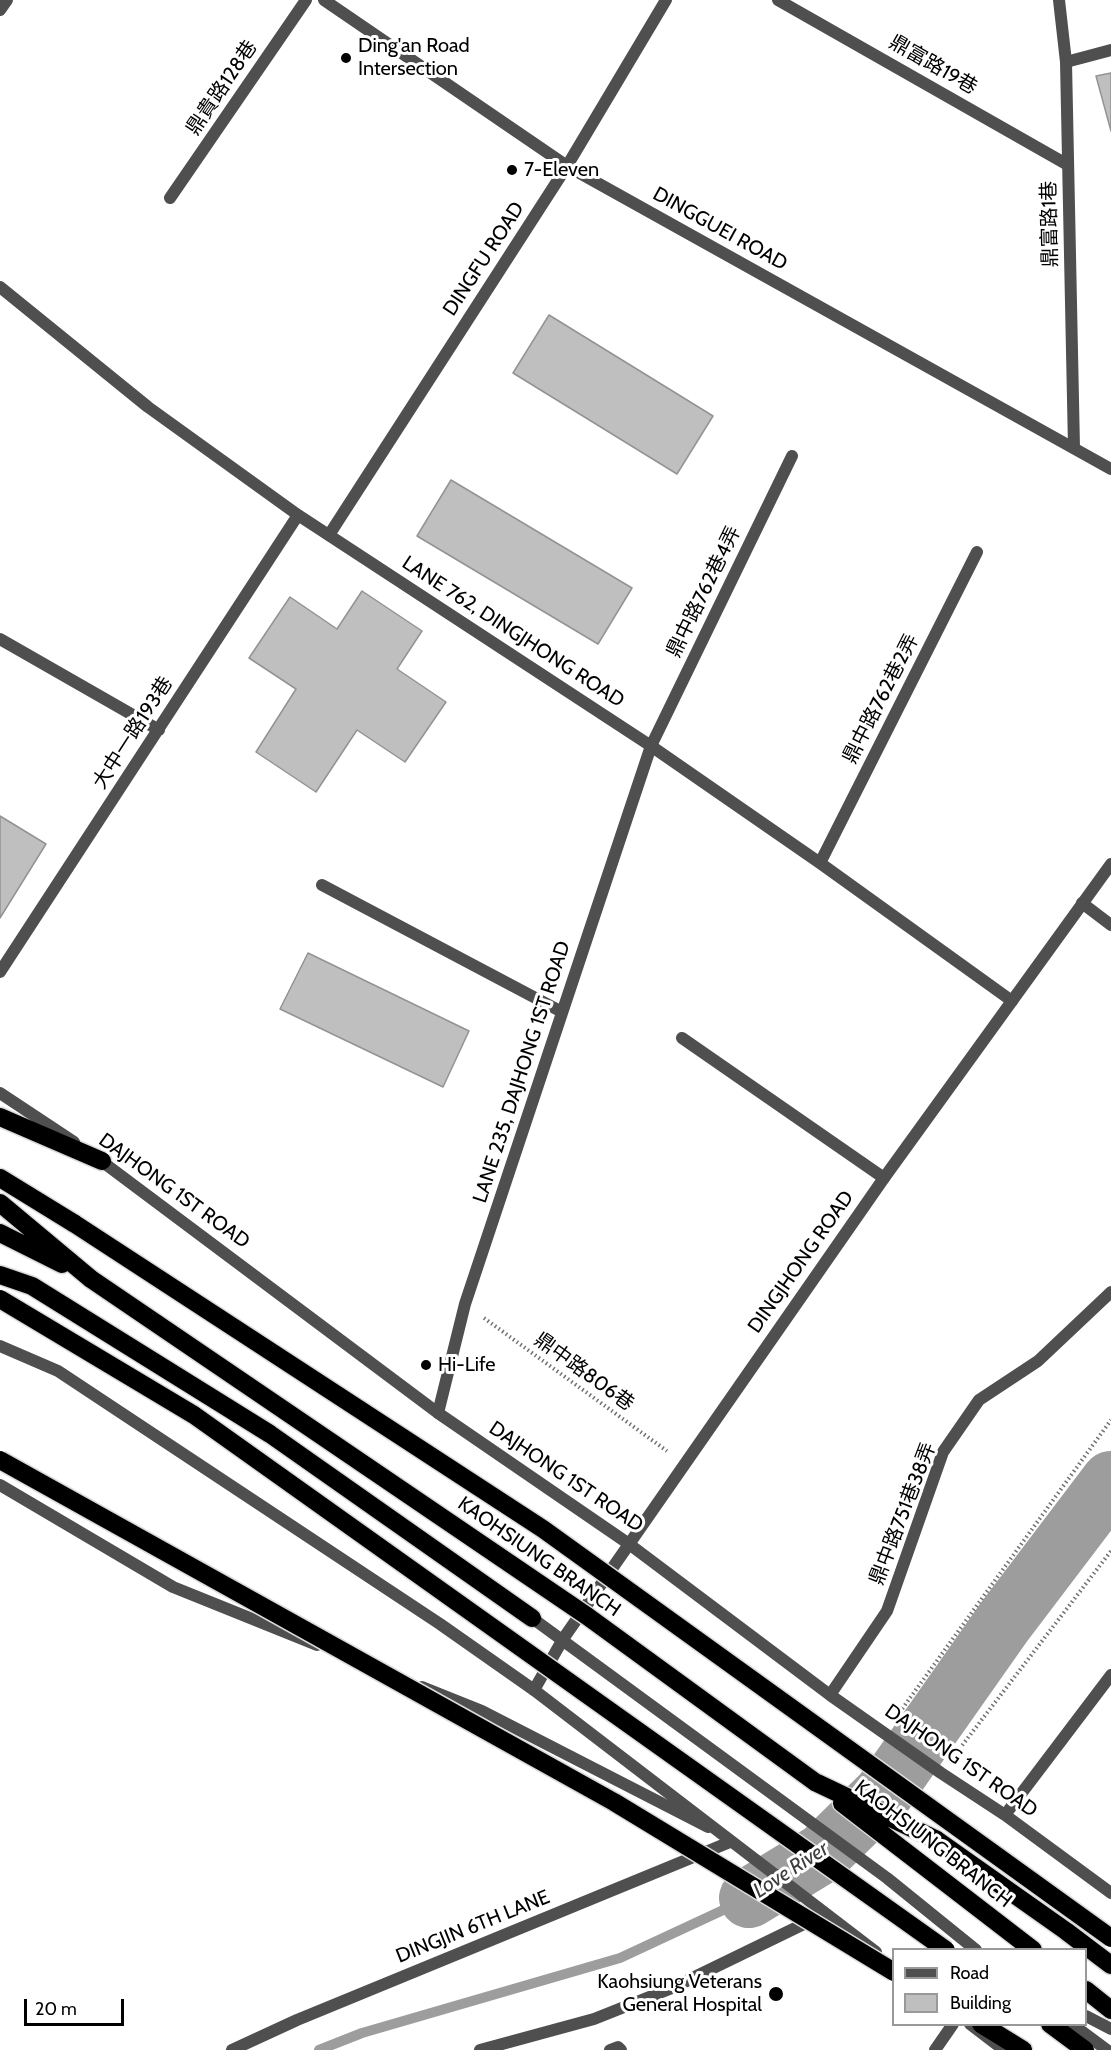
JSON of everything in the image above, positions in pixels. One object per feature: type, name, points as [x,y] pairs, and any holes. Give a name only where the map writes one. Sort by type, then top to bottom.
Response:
[{"type":"highway","points":[[0,1117],[102,1161]]},
{"type":"highway","points":[[0,1178],[75,1224],[543,1529],[1111,1938]]},
{"type":"highway","points":[[0,1203],[91,1279]]},
{"type":"highway","name":"KAOHSIUNG BRANCH","points":[[0,1233],[91,1279],[587,1616],[815,1782],[1030,1948]]},
{"type":"highway","points":[[0,1275],[32,1286],[270,1434],[532,1618]]},
{"type":"highway","points":[[0,1299],[194,1415],[943,1948]]},
{"type":"highway","points":[[0,1460],[614,1802],[892,1971]]},
{"type":"highway","points":[[815,1782],[937,1840],[1111,1965]]},
{"type":"highway","points":[[1087,1991],[1111,2010]]},
{"type":"highway","points":[[983,2026],[1023,2050]]},
{"type":"highway","points":[[1051,2026],[1085,2050]]},
{"type":"street","points":[[0,10],[7,0]]},
{"type":"street","name":"鼎貴路128巷","points":[[170,198],[306,0]]},
{"type":"street","name":"DINGGUEI ROAD","points":[[324,0],[567,166],[1111,469]]},
{"type":"street","name":"DINGFU ROAD","points":[[329,535],[567,166],[666,0]]},
{"type":"street","name":"鼎富路19巷","points":[[778,0],[1068,165]]},
{"type":"street","name":"鼎富路1巷","points":[[1059,0],[1066,62],[1074,448]]},
{"type":"street","points":[[1066,62],[1111,50]]},
{"type":"street","name":"LANE 762, DINGJHONG ROAD","points":[[0,287],[148,407],[298,515],[651,746],[820,863],[1012,1001]]},
{"type":"street","name":"鼎中路762巷4弄","points":[[651,746],[792,456]]},
{"type":"street","name":"大中一路193巷","points":[[0,972],[298,515]]},
{"type":"street","name":"鼎中路762巷2弄","points":[[820,863],[977,552]]},
{"type":"street","points":[[0,639],[159,730]]},
{"type":"street","name":"LANE 235, DAJHONG 1ST ROAD","points":[[438,1413],[465,1304],[651,746]]},
{"type":"street","name":"DINGJHONG ROAD","points":[[534,1690],[563,1639],[884,1178],[1111,864]]},
{"type":"street","points":[[322,885],[562,1012]]},
{"type":"street","points":[[1082,903],[1111,925]]},
{"type":"street","points":[[682,1038],[884,1178]]},
{"type":"street","name":"DAJHONG 1ST ROAD","points":[[0,1093],[102,1161],[438,1413],[629,1544],[830,1695],[1005,1815],[1111,1893]]},
{"type":"street","name":"鼎中路751巷38弄","points":[[830,1695],[887,1611],[943,1452],[979,1400],[1038,1361],[1111,1293]]},
{"type":"street","points":[[0,1346],[58,1371],[440,1624],[534,1690],[892,1964]]},
{"type":"street","points":[[0,1485],[173,1587],[482,1711],[718,1832]]},
{"type":"street","points":[[532,1618],[858,1857],[973,1948]]},
{"type":"street","points":[[1005,1815],[1111,1676]]},
{"type":"street","name":"DINGJIN 6TH LANE","points":[[232,2050],[297,2020],[731,1843]]},
{"type":"street","points":[[480,2050],[594,2019],[672,1988],[824,1913]]},
{"type":"street","points":[[1087,2017],[1111,2029]]},
{"type":"street","points":[[935,2050],[952,2026]]},
{"type":"street","points":[[971,2026],[998,2048]]},
{"type":"street","points":[[1073,2026],[1107,2050]]},
{"type":"street","points":[[610,2050],[618,2048],[621,2050]]},
{"type":"path","name":"鼎中路806巷","points":[[465,1304],[685,1464]]},
{"type":"path","points":[[885,1732],[1111,1420]]},
{"type":"path","points":[[941,1773],[1111,1551]]},
{"type":"building","points":[[1111,73],[1111,131],[1096,76]]},
{"type":"building","points":[[549,315],[713,416],[677,474],[513,373]]},
{"type":"building","points":[[451,480],[632,588],[598,644],[417,536]]},
{"type":"building","points":[[362,591],[422,631],[397,669],[446,702],[405,762],[357,730],[316,792],[256,752],[296,689],[249,658],[290,597],[337,629]]},
{"type":"building","points":[[0,816],[46,844],[0,918]]},
{"type":"building","points":[[308,953],[469,1031],[443,1087],[280,1009]]},
{"type":"waterway","name":"Love River","points":[[749,1898],[823,1853],[883,1794],[1004,1622],[1111,1481]]},
{"type":"waterway","name":"Love River","points":[[319,2050],[362,2033],[620,1958],[749,1898]]},
{"type":"place","name":"Ding'an Road Intersection","points":[[346,58]]},
{"type":"place","name":"7-Eleven","points":[[512,170]]},
{"type":"place","name":"Hi-Life","points":[[426,1365]]},
{"type":"place","name":"Kaohsiung Veterans General Hospital","points":[[776,1994]]}]
